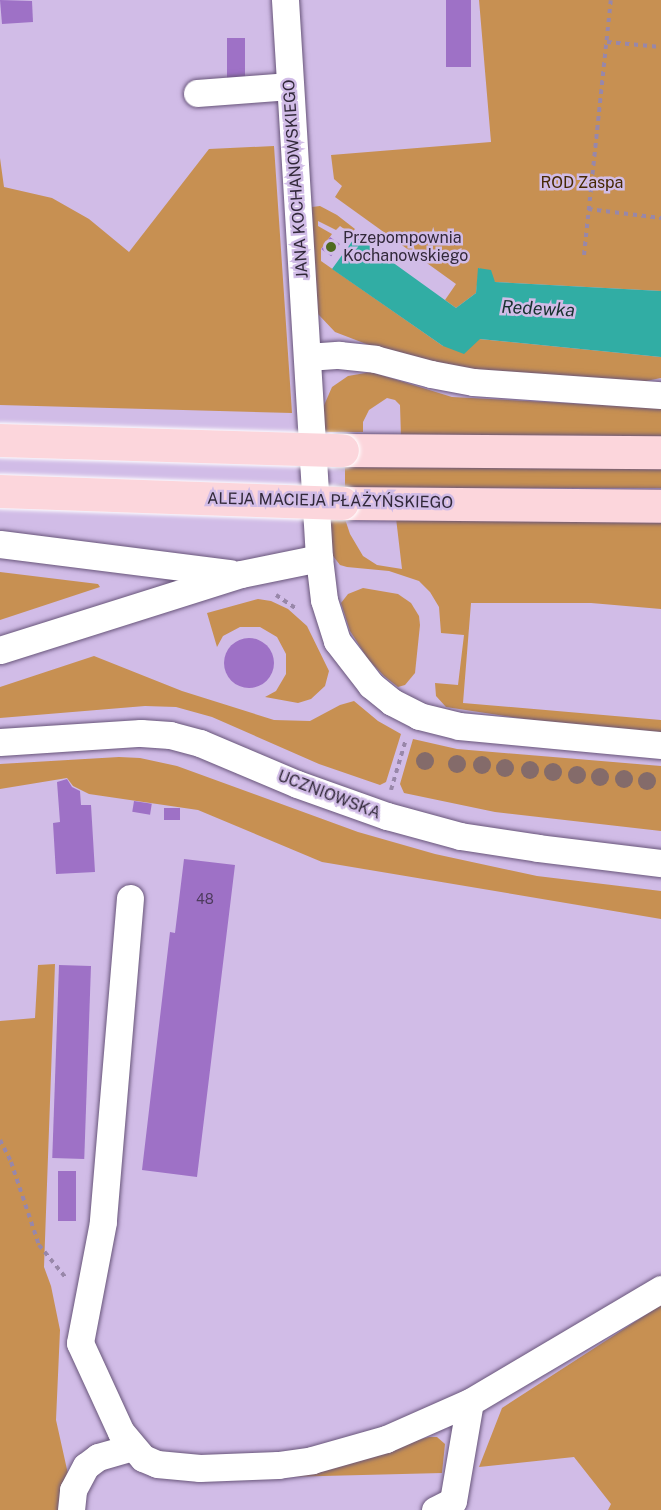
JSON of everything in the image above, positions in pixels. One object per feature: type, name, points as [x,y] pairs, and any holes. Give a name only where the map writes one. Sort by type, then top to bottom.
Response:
[{"type":"main road","points":[[0,440],[342,450],[661,452]]},
{"type":"main road","name":"ALEJA MACIEJA PŁAŻYŃSKIEGO","points":[[0,491],[342,503],[661,506]]},
{"type":"street","name":"JANA KOCHANOWSKIEGO","points":[[285,0],[319,558],[324,600],[337,641],[359,673],[392,702],[419,716],[459,726],[661,745]]},
{"type":"street","points":[[197,93],[290,86]]},
{"type":"street","points":[[307,357],[339,355],[375,359],[472,382],[661,395]]},
{"type":"street","points":[[0,544],[241,574]]},
{"type":"street","points":[[0,650],[241,574],[319,558]]},
{"type":"street","name":"UCZNIOWSKA","points":[[0,742],[141,733],[170,735],[200,743],[297,784],[387,816],[460,836],[538,848],[661,862]]},
{"type":"street","points":[[130,898],[103,1222],[80,1343],[112,1416],[132,1447],[143,1458],[172,1467],[278,1465],[312,1460],[386,1439],[470,1402],[661,1289]]},
{"type":"street","points":[[448,1507],[470,1402]]},
{"type":"street","points":[[71,1510],[73,1490],[86,1466],[98,1457],[132,1447]]},
{"type":"path","points":[[584,255],[611,0]]},
{"type":"path","points":[[607,42],[661,47]]},
{"type":"path","points":[[588,209],[661,218]]},
{"type":"path","points":[[267,594],[275,595],[300,612]]},
{"type":"path","points":[[393,782],[405,741]]},
{"type":"path","points":[[0,1140],[11,1162],[39,1245],[88,1304]]},
{"type":"green space","name":"ROD Zaspa","points":[[479,0],[661,0],[661,291],[495,282],[479,268],[476,293],[456,308],[445,300],[456,284],[335,197],[342,186],[334,179],[331,155],[491,142]]},
{"type":"green space","points":[[274,146],[292,413],[0,405],[0,158],[4,187],[52,198],[89,219],[129,252],[209,149]]},
{"type":"green space","points":[[320,206],[337,215],[355,229],[351,234],[340,226],[336,230],[318,221],[318,226],[332,234],[321,249],[321,261],[443,346],[479,339],[661,357],[661,378],[646,381],[484,375],[408,360],[335,332],[318,314],[312,207]]},
{"type":"green space","points":[[371,372],[452,397],[661,408],[661,438],[401,437],[400,405],[395,400],[387,398],[369,410],[363,422],[363,432],[323,432],[322,410],[332,387],[348,376]]},
{"type":"green space","points":[[345,466],[661,466],[661,488],[345,488]]},
{"type":"green space","points":[[396,518],[661,520],[661,609],[591,603],[471,603],[463,703],[661,720],[661,733],[545,722],[446,707],[436,696],[435,683],[458,685],[464,635],[441,633],[439,607],[430,592],[419,581],[389,571],[340,565],[333,556],[330,519],[345,519],[350,534],[363,556],[377,565],[402,569]]},
{"type":"green space","points":[[0,572],[98,584],[100,587],[0,620]]},
{"type":"green space","points":[[363,588],[398,594],[411,603],[419,616],[415,673],[405,685],[398,687],[384,676],[368,659],[350,631],[341,603],[348,594]]},
{"type":"green space","points":[[258,599],[271,601],[288,609],[307,626],[329,671],[325,686],[311,699],[298,703],[265,697],[276,691],[286,674],[286,654],[277,637],[260,627],[240,627],[223,636],[217,647],[207,613]]},
{"type":"green space","points":[[94,656],[182,691],[274,720],[310,721],[340,705],[354,701],[378,721],[401,734],[386,782],[380,785],[319,764],[212,717],[176,707],[145,706],[0,718],[0,687]]},
{"type":"green space","points":[[413,739],[457,749],[661,766],[661,831],[495,812],[404,793],[400,784]]},
{"type":"green space","points":[[119,757],[140,758],[177,766],[358,832],[435,854],[537,876],[661,891],[661,919],[322,862],[198,810],[89,794],[73,786],[67,778],[0,789],[0,764]]},
{"type":"green space","points":[[55,964],[44,1267],[51,1286],[60,1330],[56,1420],[68,1474],[61,1510],[0,1510],[0,1021],[35,1018],[38,965]]},
{"type":"green space","points":[[661,1305],[661,1510],[608,1510],[611,1504],[574,1457],[479,1467],[502,1408]]},
{"type":"green space","points":[[429,1437],[437,1437],[445,1444],[442,1473],[283,1477]]},
{"type":"water","name":"Redewka","points":[[356,236],[456,308],[476,293],[478,268],[491,270],[495,282],[661,291],[661,357],[480,339],[464,354],[443,346],[332,269]]},
{"type":"building","points":[[0,0],[32,1],[33,22],[2,24]]},
{"type":"building","points":[[446,0],[471,0],[471,67],[446,67]]},
{"type":"building","points":[[227,38],[245,38],[245,79],[227,79]]},
{"type":"building","name":"Przepompownia Kochanowskiego","points":[[330,237],[340,244],[331,256],[321,249]]},
{"type":"building","points":[[249,638],[267,645],[274,663],[267,681],[249,688],[231,681],[224,663],[231,645]]},
{"type":"building","points":[[67,779],[72,787],[80,791],[81,805],[91,805],[95,872],[56,874],[53,823],[60,822],[57,782]]},
{"type":"building","points":[[134,801],[152,804],[150,815],[132,812]]},
{"type":"building","points":[[164,808],[180,808],[180,820],[164,820]]},
{"type":"building","points":[[184,859],[235,865],[197,1177],[142,1170],[170,932],[175,933]]},
{"type":"building","points":[[59,965],[91,966],[84,1159],[52,1158]]},
{"type":"building","points":[[58,1171],[76,1171],[76,1221],[58,1221]]},
{"type":"place","name":"Przepompownia Kochanowskiego","points":[[331,247]]}]
